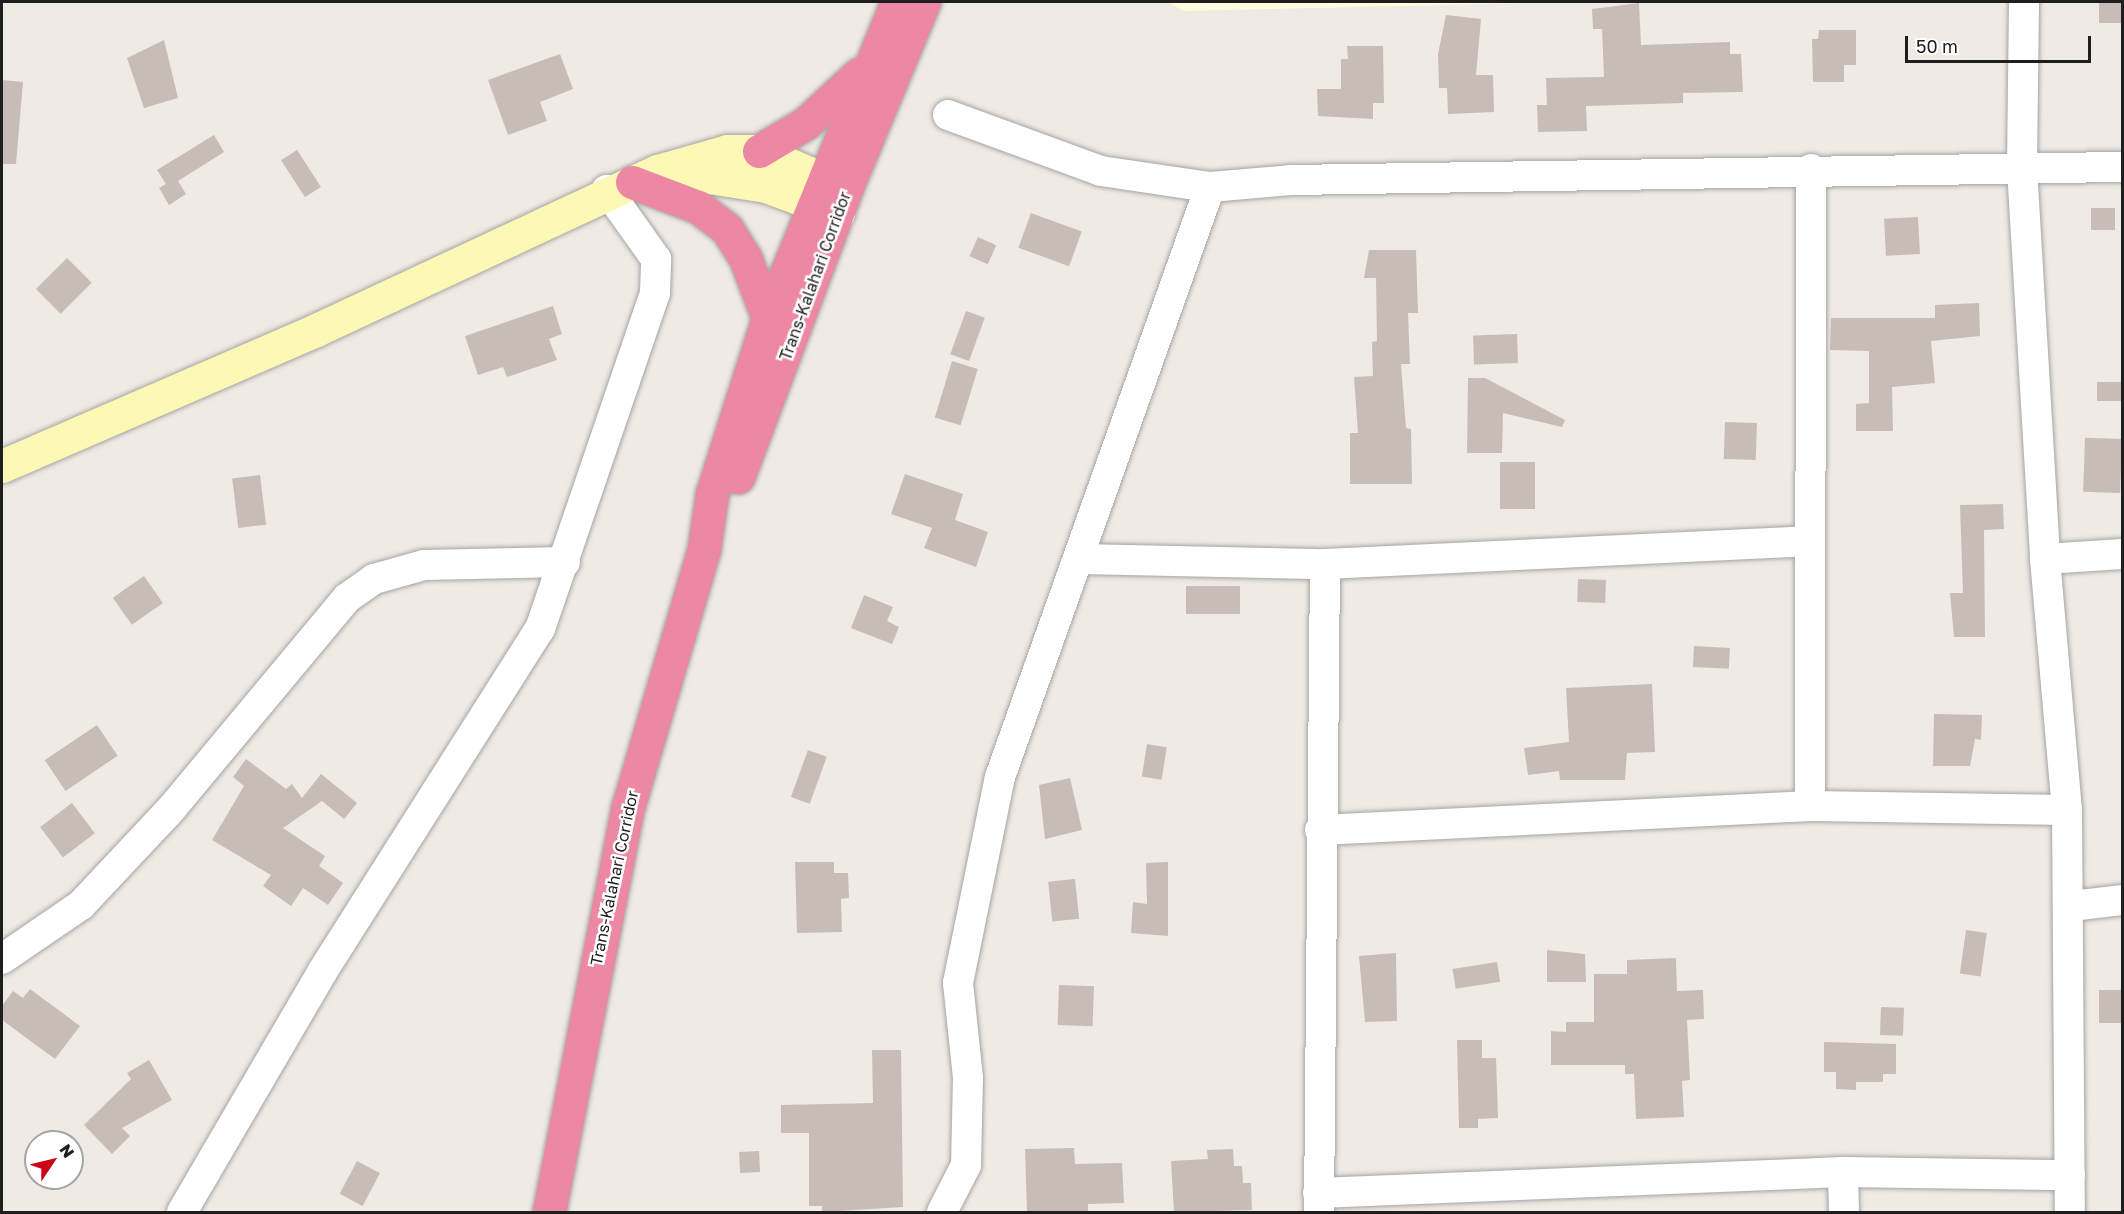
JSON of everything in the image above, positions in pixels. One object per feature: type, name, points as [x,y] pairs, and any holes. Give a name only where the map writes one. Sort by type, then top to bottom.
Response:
[{"type":"highway","name":"Trans-Kalahari Corridor","points":[[549,1212],[628,807],[704,548],[780,374],[867,66],[897,2]]},
{"type":"highway","name":"Trans-Kalahari Corridor","points":[[704,548],[712,494],[768,318],[924,2]]},
{"type":"highway","points":[[759,151],[806,123],[867,66]]},
{"type":"highway","points":[[632,181],[698,207],[727,229],[746,260],[768,318]]},
{"type":"street","points":[[2024,2],[2022,168],[2045,559],[2067,810],[2071,906],[2070,1212]]},
{"type":"street","points":[[948,116],[1101,171],[1210,187],[1291,180],[1811,169],[2122,167]]},
{"type":"street","points":[[2,466],[316,330],[632,181],[727,151],[759,151],[830,196]]},
{"type":"street","points":[[1810,806],[1807,541],[1811,169]]},
{"type":"street","points":[[632,181],[706,172],[830,196]]},
{"type":"street","points":[[182,1212],[322,972],[540,629],[565,562],[655,293],[656,260],[632,181]]},
{"type":"street","points":[[942,1212],[966,1165],[968,1078],[958,983],[961,951],[1000,777],[1080,559],[1210,187]]},
{"type":"street","points":[[1080,559],[1326,564],[1807,541]]},
{"type":"street","points":[[2045,559],[2122,554]]},
{"type":"street","points":[[2,959],[81,905],[172,808],[346,598],[374,579],[424,565],[565,562]]},
{"type":"street","points":[[1326,564],[1320,830],[1319,1203],[1843,1172],[2070,1175]]},
{"type":"street","points":[[1320,830],[1810,806],[2067,810]]},
{"type":"street","points":[[2071,906],[2122,900]]},
{"type":"street","points":[[1843,1172],[1844,1212]]},
{"type":"shaded area","points":[[1168,2],[1574,2],[1184,11]]},
{"type":"building","points":[[2099,2],[2122,2],[2122,23],[2099,23]]},
{"type":"building","points":[[1639,3],[1641,45],[1730,42],[1730,54],[1741,54],[1743,92],[1683,93],[1683,103],[1586,106],[1587,131],[1538,132],[1537,105],[1547,105],[1546,78],[1604,77],[1602,29],[1593,29],[1592,9]]},
{"type":"building","points":[[1446,15],[1481,19],[1476,75],[1493,75],[1494,112],[1448,114],[1447,88],[1439,88],[1438,54]]},
{"type":"building","points":[[1819,30],[1856,30],[1856,65],[1844,65],[1844,82],[1813,82],[1812,39],[1818,39]]},
{"type":"building","points":[[164,40],[178,98],[144,108],[127,58]]},
{"type":"building","points":[[1347,46],[1383,46],[1384,103],[1373,103],[1373,119],[1318,116],[1317,89],[1341,89],[1341,59],[1348,59]]},
{"type":"building","points":[[560,54],[573,89],[540,102],[547,121],[508,135],[488,80]]},
{"type":"building","points":[[2,80],[23,82],[16,164],[2,164]]},
{"type":"building","points":[[214,135],[224,152],[178,181],[186,194],[169,205],[159,188],[166,184],[157,170]]},
{"type":"building","points":[[297,150],[321,187],[305,197],[281,160]]},
{"type":"building","points":[[2091,208],[2115,208],[2115,230],[2091,230]]},
{"type":"building","points":[[1031,213],[1082,231],[1069,266],[1018,248]]},
{"type":"building","points":[[1918,217],[1920,254],[1886,256],[1884,219]]},
{"type":"building","points":[[978,237],[996,245],[988,264],[969,256]]},
{"type":"building","points":[[1369,250],[1416,250],[1418,313],[1408,313],[1410,364],[1401,364],[1406,428],[1411,429],[1412,484],[1350,484],[1350,433],[1358,433],[1354,377],[1373,376],[1372,342],[1377,341],[1376,278],[1364,278]]},
{"type":"building","points":[[67,258],[92,283],[61,314],[36,289]]},
{"type":"building","points":[[1979,303],[1980,336],[1931,341],[1935,383],[1892,387],[1893,431],[1856,431],[1856,404],[1869,403],[1869,351],[1830,350],[1831,318],[1935,318],[1935,305]]},
{"type":"building","points":[[553,306],[562,334],[549,339],[557,360],[507,377],[503,367],[478,375],[465,336]]},
{"type":"building","points":[[966,311],[985,318],[969,361],[950,354]]},
{"type":"building","points":[[1517,334],[1518,363],[1474,365],[1473,336]]},
{"type":"building","points":[[952,361],[978,369],[961,425],[935,417]]},
{"type":"building","points":[[1468,378],[1485,378],[1565,420],[1562,427],[1503,413],[1502,453],[1467,453]]},
{"type":"building","points":[[2097,382],[2122,382],[2122,401],[2097,401]]},
{"type":"building","points":[[1725,422],[1757,423],[1756,460],[1724,459]]},
{"type":"building","points":[[2085,438],[2122,439],[2120,493],[2083,492]]},
{"type":"building","points":[[1500,462],[1535,462],[1535,509],[1500,509]]},
{"type":"building","points":[[905,474],[963,494],[955,520],[988,532],[976,567],[924,548],[932,528],[891,514]]},
{"type":"building","points":[[260,475],[266,525],[238,528],[232,478]]},
{"type":"building","points":[[2003,504],[2004,529],[1984,530],[1985,637],[1954,637],[1950,593],[1963,593],[1960,505]]},
{"type":"building","points":[[144,576],[163,603],[132,625],[113,598]]},
{"type":"building","points":[[1578,579],[1606,580],[1605,603],[1577,602]]},
{"type":"building","points":[[1186,586],[1240,586],[1240,614],[1186,614]]},
{"type":"building","points":[[864,595],[893,607],[887,621],[899,627],[892,644],[851,628]]},
{"type":"building","points":[[1694,646],[1730,648],[1729,669],[1693,667]]},
{"type":"building","points":[[1652,684],[1655,752],[1627,753],[1625,780],[1560,780],[1559,771],[1528,775],[1524,748],[1569,742],[1566,688]]},
{"type":"building","points":[[1934,714],[1982,715],[1981,740],[1975,739],[1970,766],[1933,766]]},
{"type":"building","points":[[97,725],[118,756],[65,791],[45,760]]},
{"type":"building","points":[[1147,744],[1167,747],[1162,780],[1142,777]]},
{"type":"building","points":[[808,750],[827,757],[810,804],[791,797]]},
{"type":"building","points":[[246,759],[286,789],[292,784],[302,798],[321,774],[357,803],[344,819],[322,801],[283,828],[325,856],[319,866],[343,883],[328,905],[303,888],[291,906],[263,886],[271,875],[212,840],[244,786],[233,777]]},
{"type":"building","points":[[1070,778],[1082,830],[1045,839],[1039,785]]},
{"type":"building","points":[[72,803],[95,833],[63,857],[40,827]]},
{"type":"building","points":[[795,862],[834,862],[834,873],[848,873],[849,898],[841,899],[842,932],[797,933]]},
{"type":"building","points":[[1168,862],[1168,936],[1131,933],[1133,902],[1147,904],[1146,863]]},
{"type":"building","points":[[1075,879],[1079,919],[1052,922],[1048,882]]},
{"type":"building","points":[[1966,930],[1987,933],[1981,976],[1960,974]]},
{"type":"building","points":[[1547,950],[1585,954],[1586,982],[1547,982]]},
{"type":"building","points":[[1396,953],[1397,1021],[1365,1022],[1359,956]]},
{"type":"building","points":[[1676,958],[1677,991],[1703,990],[1704,1019],[1687,1020],[1690,1080],[1682,1081],[1684,1117],[1636,1119],[1634,1074],[1625,1074],[1625,1065],[1551,1065],[1551,1031],[1566,1032],[1566,1022],[1594,1022],[1594,974],[1627,974],[1627,960]]},
{"type":"building","points":[[1497,962],[1500,982],[1456,989],[1453,969]]},
{"type":"building","points":[[1059,985],[1094,986],[1093,1026],[1058,1025]]},
{"type":"building","points":[[30,989],[80,1026],[55,1059],[2,1020],[2,1006],[13,991],[23,998]]},
{"type":"building","points":[[2099,990],[2122,990],[2122,1023],[2099,1023]]},
{"type":"building","points":[[1881,1007],[1904,1008],[1903,1036],[1880,1035]]},
{"type":"building","points":[[1457,1040],[1482,1040],[1482,1058],[1496,1058],[1498,1118],[1478,1119],[1478,1128],[1459,1128]]},
{"type":"building","points":[[1824,1042],[1896,1044],[1896,1074],[1883,1074],[1883,1082],[1856,1082],[1856,1090],[1836,1089],[1836,1072],[1824,1072]]},
{"type":"building","points":[[872,1050],[901,1050],[903,1207],[822,1212],[822,1206],[809,1206],[809,1133],[781,1133],[781,1105],[873,1103]]},
{"type":"building","points":[[149,1060],[172,1100],[122,1128],[130,1136],[112,1154],[84,1125],[131,1079],[127,1073]]},
{"type":"building","points":[[1074,1148],[1075,1164],[1122,1163],[1124,1203],[1088,1204],[1088,1212],[1027,1212],[1025,1149]]},
{"type":"building","points":[[1233,1149],[1234,1166],[1242,1166],[1243,1183],[1251,1183],[1252,1210],[1174,1212],[1171,1161],[1208,1159],[1207,1150]]},
{"type":"building","points":[[759,1151],[760,1172],[740,1173],[739,1152]]},
{"type":"building","points":[[357,1161],[380,1173],[363,1206],[340,1194]]}]
